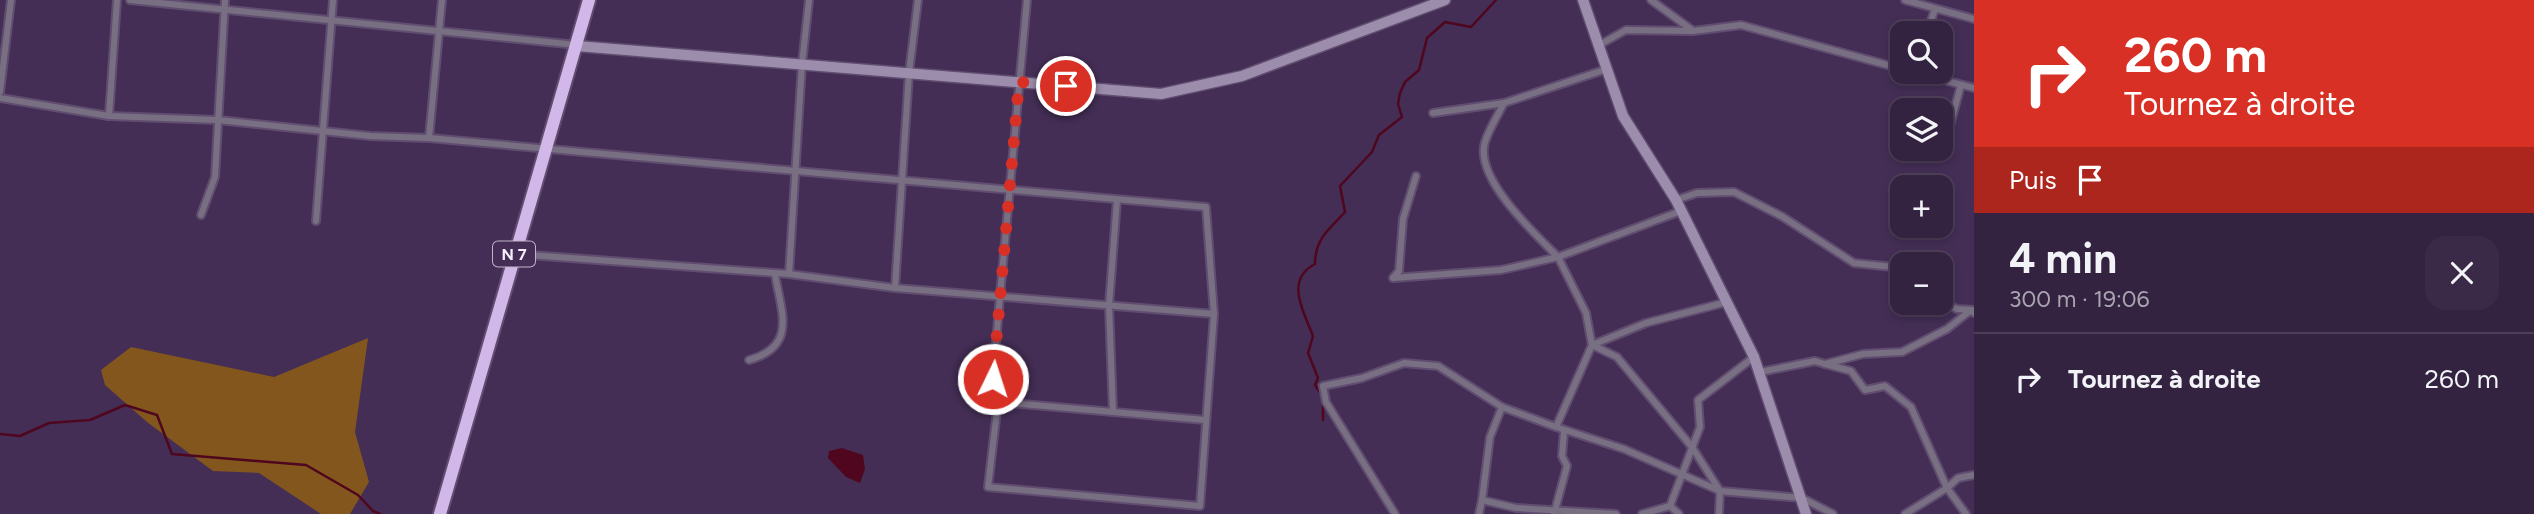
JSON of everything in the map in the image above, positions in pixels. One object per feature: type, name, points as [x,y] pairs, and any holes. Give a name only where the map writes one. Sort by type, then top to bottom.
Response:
[{"type":"highway","name":"N 7","points":[[441,511],[514,254],[578,46],[589,0]]},
{"type":"street","points":[[0,92],[11,0]]},
{"type":"street","points":[[109,116],[117,0]]},
{"type":"street","points":[[130,0],[578,46],[1161,94],[1242,76],[1445,0]]},
{"type":"street","points":[[201,215],[215,177],[225,0]]},
{"type":"street","points":[[316,221],[333,0]]},
{"type":"street","points":[[429,138],[442,0]]},
{"type":"street","points":[[789,274],[794,173],[809,0]]},
{"type":"street","points":[[895,288],[909,73],[918,0]]},
{"type":"street","points":[[0,98],[109,116],[218,120],[794,173],[1011,190],[1206,207],[1214,314],[1200,506],[988,487],[998,402],[993,379],[1011,190],[1027,0]]},
{"type":"street","points":[[1583,0],[1601,44],[1623,116],[1676,200],[1754,357],[1806,514]]},
{"type":"street","points":[[1651,0],[1693,31]]},
{"type":"street","points":[[1905,0],[1974,19]]},
{"type":"street","points":[[1931,21],[1935,9]]},
{"type":"street","points":[[1601,44],[1626,30],[1693,31],[1741,25],[1890,66]]},
{"type":"street","points":[[1433,113],[1504,103],[1607,69]]},
{"type":"street","points":[[1953,83],[1974,88]]},
{"type":"street","points":[[1953,114],[1961,85]]},
{"type":"street","points":[[1504,103],[1484,144],[1486,169],[1519,218],[1558,257],[1586,313],[1592,345],[1556,428]]},
{"type":"street","points":[[1416,176],[1403,219],[1399,271],[1393,278],[1502,270],[1558,257],[1681,211]]},
{"type":"street","points":[[1676,200],[1698,193],[1734,192],[1783,217],[1854,263],[1890,267]]},
{"type":"street","points":[[1113,412],[1109,306],[1117,200]]},
{"type":"street","points":[[514,254],[789,274],[895,288],[1214,314]]},
{"type":"street","points":[[750,360],[771,352],[781,338],[783,323],[775,274]]},
{"type":"street","points":[[1592,345],[1646,323],[1727,302]]},
{"type":"street","points":[[1953,307],[1973,311]]},
{"type":"street","points":[[1825,364],[1863,354],[1902,352],[1947,329],[1973,311]]},
{"type":"street","points":[[1592,345],[1617,357],[1692,447],[1720,491],[1720,514]]},
{"type":"street","points":[[1670,506],[1700,427],[1699,400],[1754,357]]},
{"type":"street","points":[[1760,372],[1815,361],[1851,371],[1865,390],[1885,386],[1911,407],[1947,488],[1966,514]]},
{"type":"street","points":[[1395,514],[1326,402],[1323,386],[1362,378],[1404,363],[1438,366],[1502,407],[1564,432],[1623,449],[1720,491],[1802,498],[1832,514]]},
{"type":"street","points":[[998,402],[1205,420]]},
{"type":"street","points":[[1479,514],[1490,438],[1502,407]]},
{"type":"street","points":[[1554,511],[1567,466],[1562,456],[1564,432]]},
{"type":"street","points":[[1905,514],[1958,478],[1974,475]]},
{"type":"street","points":[[1482,500],[1516,508],[1616,514]]},
{"type":"street","points":[[1642,514],[1670,506]]},
{"type":"street","points":[[1670,506],[1679,514]]},
{"type":"shaded area","points":[[368,338],[355,432],[369,482],[350,514],[321,514],[259,473],[213,471],[147,422],[105,385],[101,370],[131,347],[274,377]]},
{"type":"shaded area","points":[[842,448],[863,455],[865,469],[860,483],[846,477],[828,458],[829,451]]},
{"type":"waterway","points":[[1323,420],[1323,397],[1315,385],[1318,378],[1308,353],[1313,336],[1299,297],[1300,279],[1315,264],[1317,247],[1324,235],[1345,212],[1340,186],[1372,152],[1379,135],[1402,117],[1398,104],[1400,93],[1405,82],[1419,70],[1427,38],[1445,22],[1471,27],[1496,0]]},
{"type":"waterway","points":[[0,434],[20,436],[49,423],[90,420],[125,405],[157,415],[172,454],[306,465],[358,495],[373,511],[380,514]]},
{"type":"route","points":[[993,379],[1019,82],[1066,86]]}]
